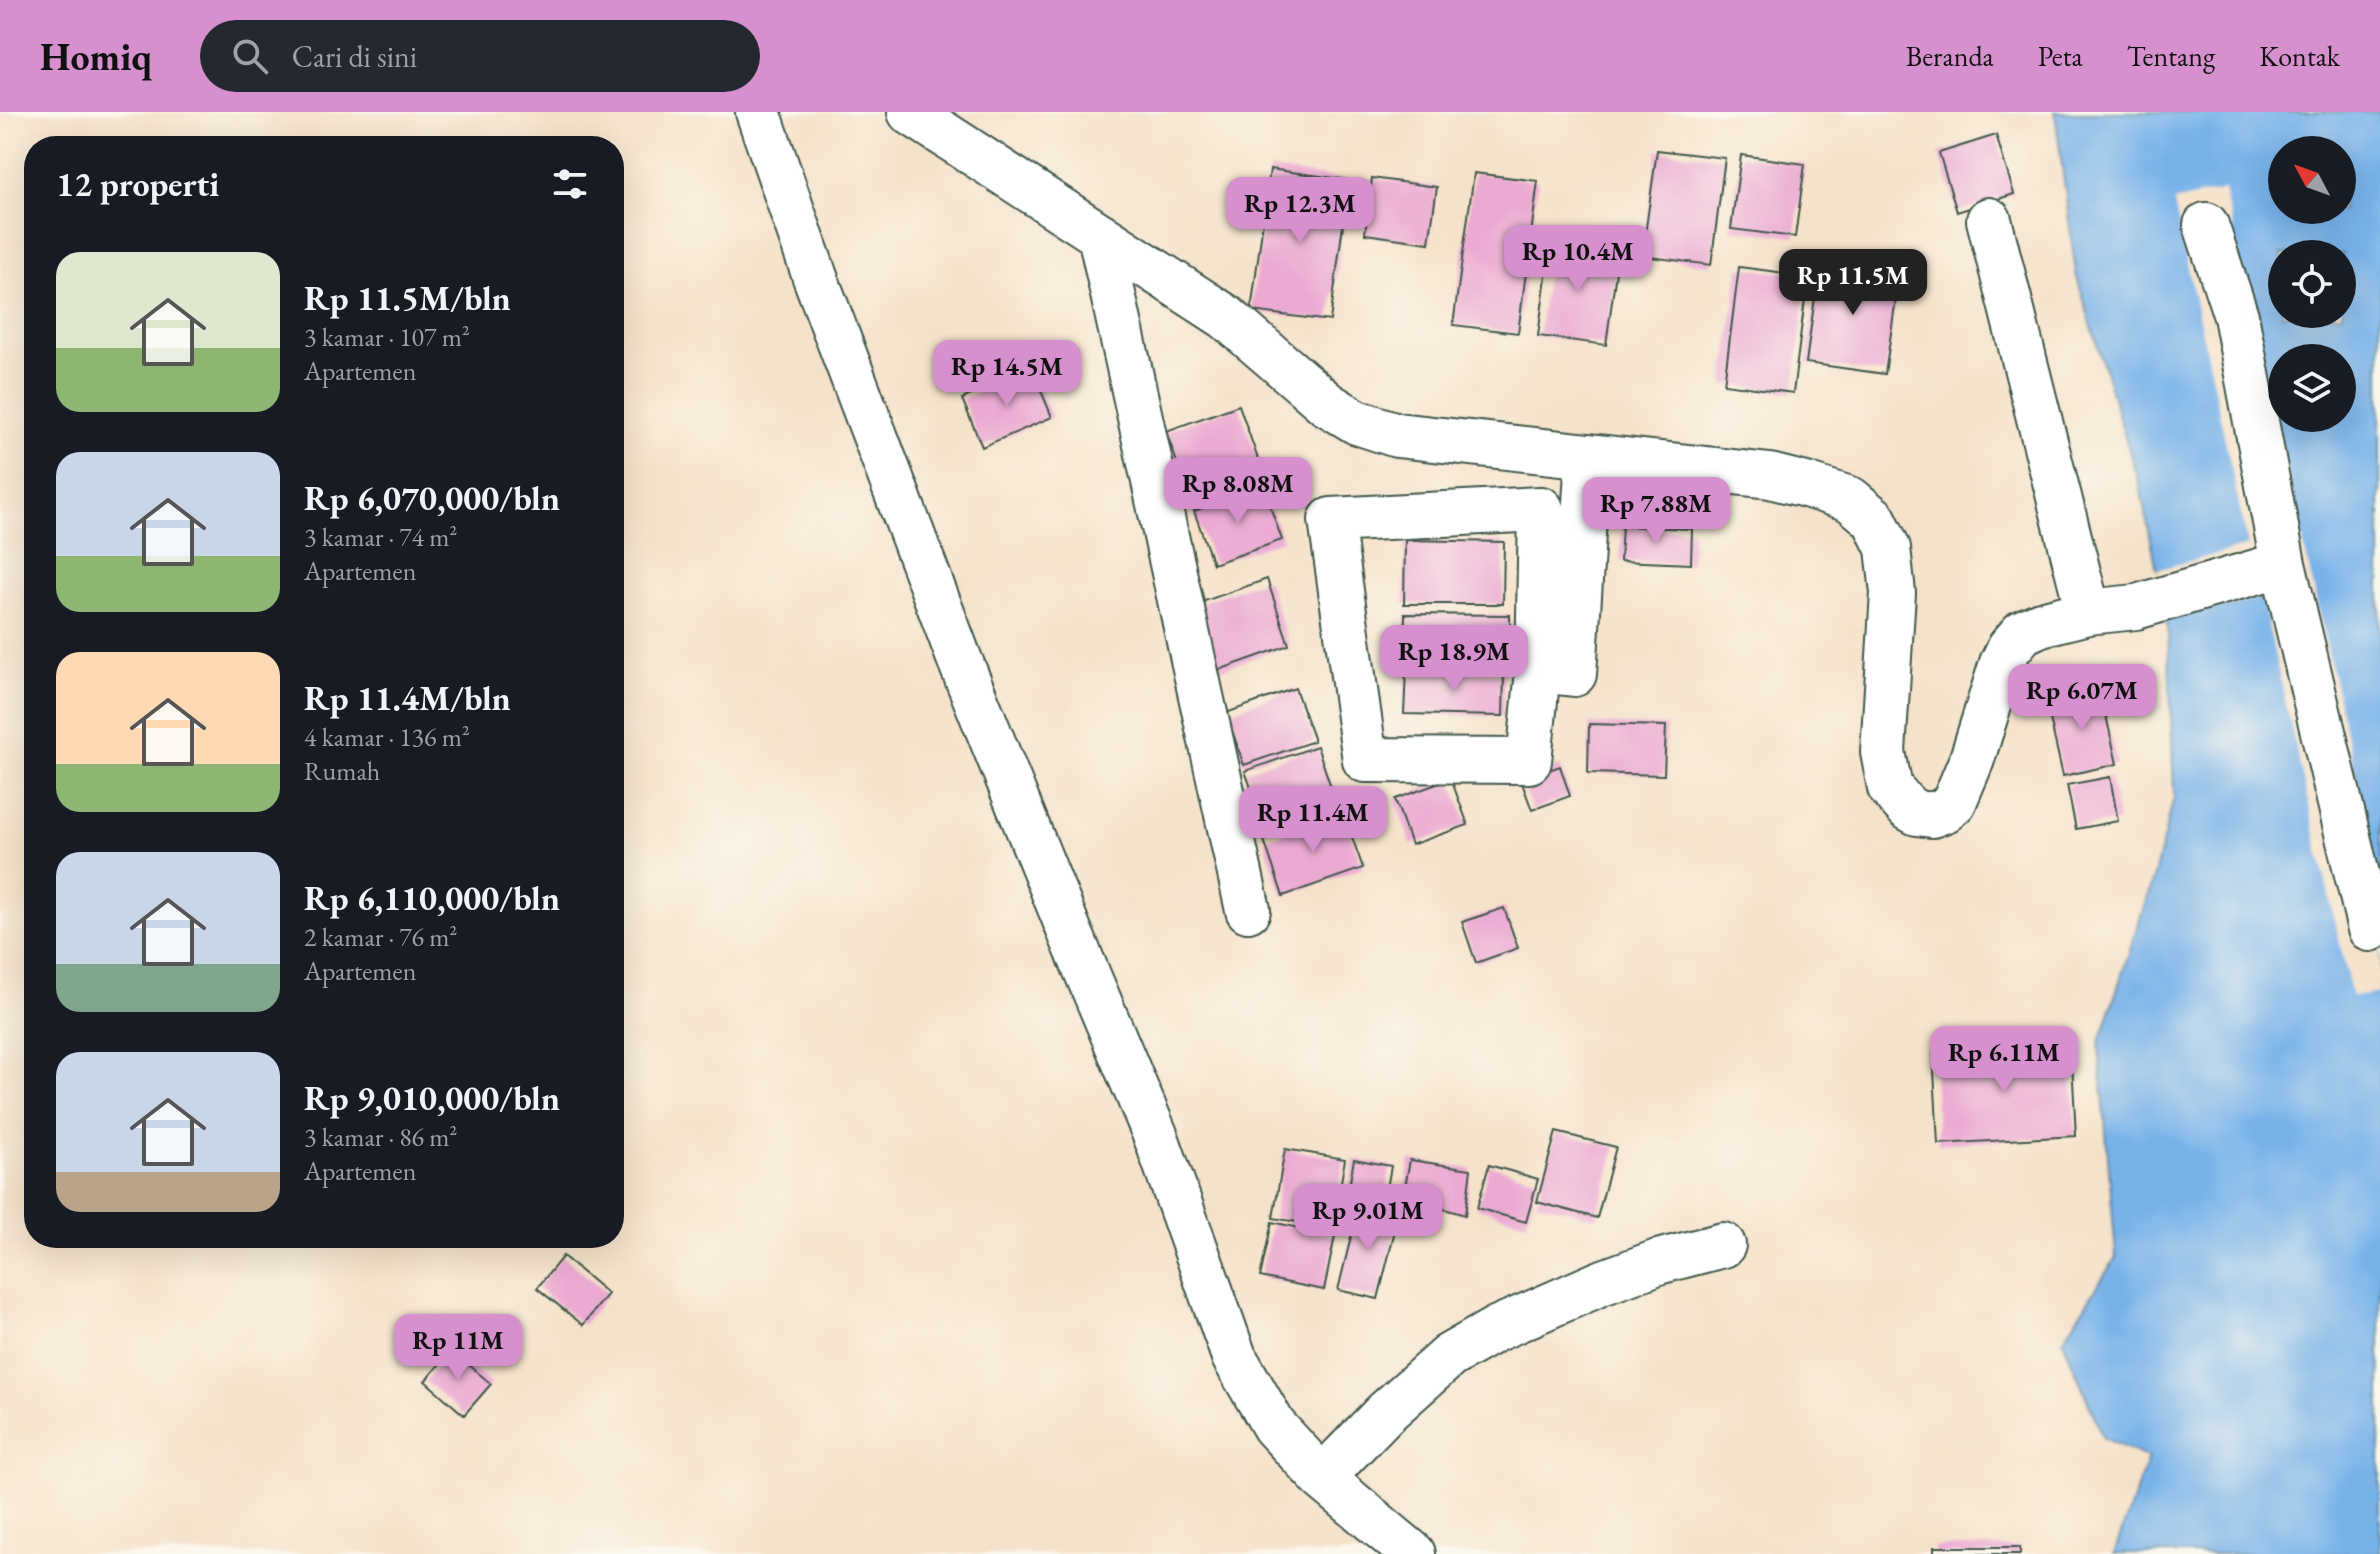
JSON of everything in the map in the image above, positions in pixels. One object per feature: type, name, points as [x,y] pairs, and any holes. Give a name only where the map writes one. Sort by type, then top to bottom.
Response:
[{"type":"street","points":[[758,112],[815,277],[959,658],[1156,1137],[1234,1357],[1274,1426],[1322,1478],[1413,1554]]},
{"type":"street","points":[[910,112],[1226,317],[1327,404],[1357,422],[1397,435],[1770,476],[1850,499],[1874,519],[1888,548],[1893,593],[1883,752],[1890,788],[1908,808],[1917,813],[1932,815],[1954,802],[1972,759],[2002,663],[2023,632],[2088,612],[2136,607],[2283,564]]},
{"type":"street","points":[[1989,220],[2088,612]]},
{"type":"street","points":[[2206,225],[2236,316],[2283,564],[2370,929]]},
{"type":"street","points":[[1100,235],[1248,910]]},
{"type":"street","points":[[1538,670],[1574,674],[1588,456]]},
{"type":"street","points":[[1541,509],[1538,670],[1529,761],[1365,760],[1331,520],[1541,509]]},
{"type":"street","points":[[1322,1478],[1385,1413],[1449,1356],[1496,1329],[1601,1283],[1658,1262],[1723,1245]]},
{"type":"water","points":[[2055,112],[2380,112],[2380,1554],[2114,1554],[2148,1458],[2103,1438],[2063,1340],[2116,1257],[2099,1045],[2153,879],[2174,797],[2168,629],[2140,487],[2076,274]]},
{"type":"pier","points":[[2224,190],[2268,386],[2268,432],[2278,432],[2380,884],[2380,993],[2352,997],[2262,598],[2166,620],[2156,570],[2248,546],[2174,202]]},
{"type":"building","points":[[1996,135],[2014,194],[1957,212],[1939,153]]},
{"type":"building","points":[[1657,150],[1725,158],[1711,265],[1642,256]]},
{"type":"building","points":[[1741,155],[1805,164],[1795,237],[1731,229]]},
{"type":"building","points":[[1270,169],[1349,180],[1330,321],[1251,311]]},
{"type":"building","points":[[1474,173],[1538,181],[1518,333],[1453,325]]},
{"type":"building","points":[[1372,178],[1437,187],[1429,243],[1365,234]]},
{"type":"building","points":[[1551,240],[1619,250],[1606,345],[1538,336]]},
{"type":"building","points":[[1820,260],[1900,271],[1885,374],[1806,363]]},
{"type":"building","points":[[1739,267],[1808,276],[1793,393],[1724,384]]},
{"type":"building","points":[[1032,369],[1052,417],[982,447],[962,399]]},
{"type":"building","points":[[1239,405],[1266,482],[1193,508],[1166,431]]},
{"type":"building","points":[[1263,486],[1282,540],[1213,564],[1194,511]]},
{"type":"building","points":[[1622,526],[1692,529],[1691,564],[1620,561]]},
{"type":"building","points":[[1405,540],[1504,542],[1503,604],[1404,604]]},
{"type":"building","points":[[1267,579],[1289,645],[1219,670],[1196,604]]},
{"type":"building","points":[[1405,614],[1510,615],[1510,667],[1404,666]]},
{"type":"building","points":[[1406,670],[1504,673],[1503,716],[1404,714]]},
{"type":"building","points":[[1295,688],[1314,741],[1244,765],[1226,713]]},
{"type":"building","points":[[2100,689],[2117,764],[2063,776],[2046,701]]},
{"type":"building","points":[[1589,724],[1666,726],[1664,775],[1588,773]]},
{"type":"building","points":[[1317,746],[1333,793],[1262,818],[1245,771]]},
{"type":"building","points":[[1560,766],[1570,796],[1532,810],[1521,780]]},
{"type":"building","points":[[2110,777],[2118,821],[2076,829],[2067,785]]},
{"type":"building","points":[[1451,779],[1468,825],[1411,845],[1395,799]]},
{"type":"building","points":[[1343,812],[1363,868],[1283,896],[1264,840]]},
{"type":"building","points":[[1504,908],[1518,948],[1476,963],[1462,922]]},
{"type":"building","points":[[2071,1044],[2076,1136],[1938,1144],[1933,1052]]},
{"type":"building","points":[[1556,1132],[1616,1147],[1597,1218],[1537,1202]]},
{"type":"building","points":[[1285,1149],[1345,1159],[1333,1228],[1273,1218]]},
{"type":"building","points":[[1354,1159],[1391,1166],[1385,1200],[1348,1193]]},
{"type":"building","points":[[1410,1160],[1471,1169],[1465,1215],[1403,1197]]},
{"type":"building","points":[[1489,1165],[1538,1179],[1526,1222],[1477,1208]]},
{"type":"building","points":[[1359,1204],[1399,1214],[1378,1299],[1338,1290]]},
{"type":"building","points":[[1272,1222],[1335,1236],[1324,1290],[1260,1277]]},
{"type":"building","points":[[563,1256],[608,1294],[583,1325],[537,1288]]},
{"type":"building","points":[[452,1350],[491,1384],[464,1415],[425,1381]]},
{"type":"building","points":[[1934,1547],[2020,1547],[2020,1554],[1934,1554]]}]
